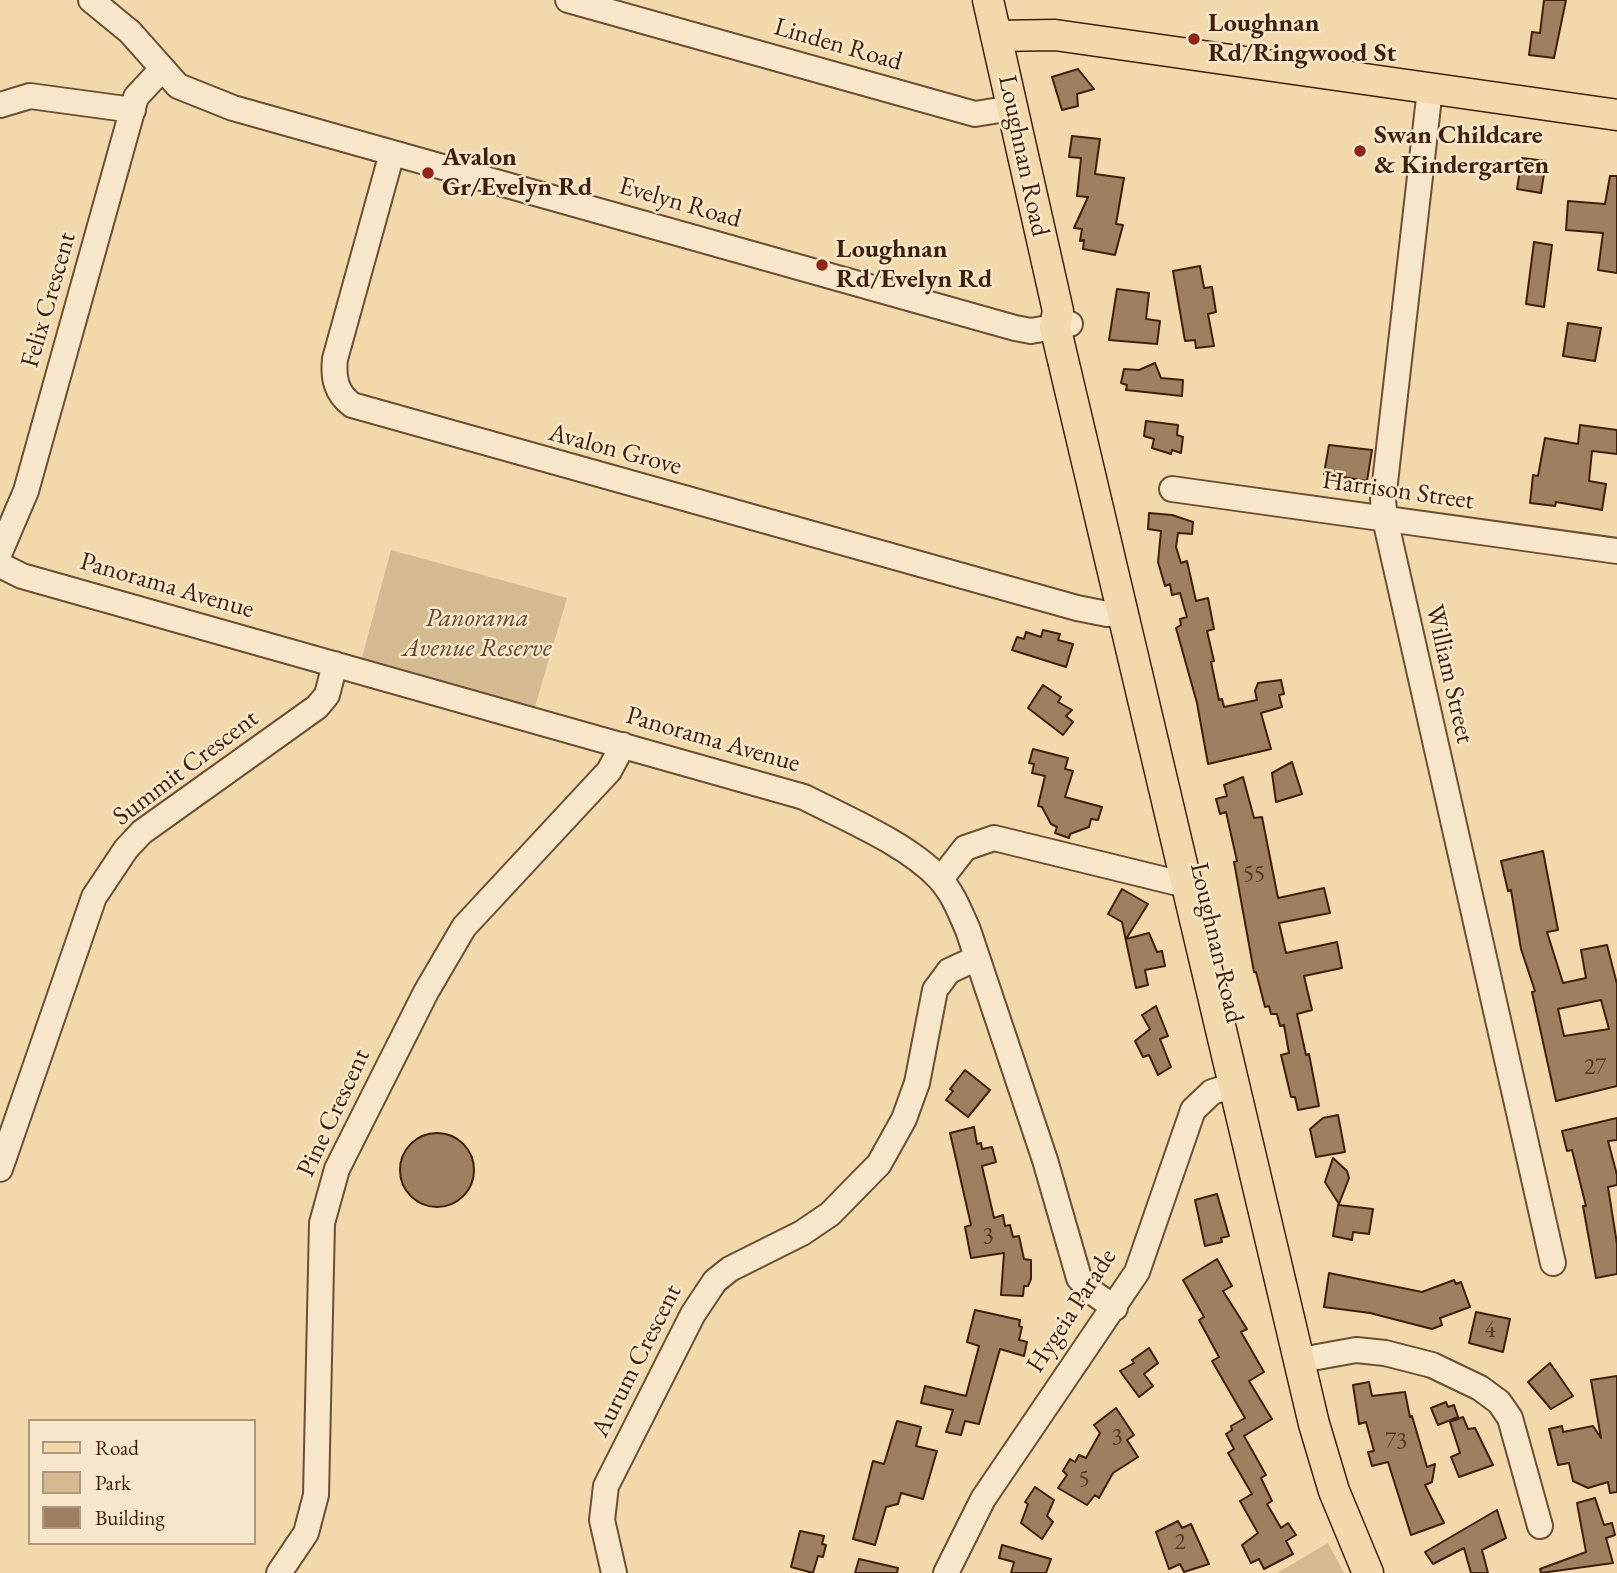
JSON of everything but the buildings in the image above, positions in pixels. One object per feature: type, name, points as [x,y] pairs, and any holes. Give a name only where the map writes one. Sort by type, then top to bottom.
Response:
[{"type":"main road","name":"Loughnan Road","points":[[988,0],[1061,320],[1334,1448],[1351,1500],[1384,1573]]},
{"type":"main road","points":[[996,36],[1055,35],[1617,115]]},
{"type":"main road","name":"Loughnan Road","points":[[1061,320],[1121,613],[1314,1424],[1334,1491],[1368,1573]]},
{"type":"street","name":"Linden Road","points":[[568,0],[975,114],[1012,107]]},
{"type":"street","name":"Evelyn Road","points":[[99,2],[178,86],[211,100],[1016,328],[1031,331],[1061,320]]},
{"type":"street","name":"Felix Crescent","points":[[0,552],[26,491],[136,97],[162,69]]},
{"type":"street","name":"William Street","points":[[1430,89],[1383,500],[1385,519],[1553,1263]]},
{"type":"street","points":[[0,105],[30,96],[133,110]]},
{"type":"street","name":"Avalon Grove","points":[[393,153],[333,371],[337,390],[352,405],[1085,610],[1121,613]]},
{"type":"street","name":"Harrison Street","points":[[1172,489],[1617,551]]},
{"type":"street","name":"Panorama Avenue","points":[[0,565],[22,576],[804,797],[923,864],[941,879],[954,898],[977,958],[1045,1160],[1079,1279],[1115,1308]]},
{"type":"street","name":"Summit Crescent","points":[[0,1168],[94,898],[112,869],[142,832],[317,707],[327,695],[335,664]]},
{"type":"street","name":"Pine Crescent","points":[[279,1573],[306,1534],[316,1495],[323,1223],[337,1169],[426,992],[464,927],[609,771],[623,745]]},
{"type":"street","points":[[941,879],[965,848],[994,838],[1186,885]]},
{"type":"street","name":"Aurum Crescent","points":[[614,1573],[602,1520],[606,1486],[700,1303],[715,1281],[730,1269],[802,1233],[830,1214],[879,1164],[904,1119],[917,1083],[934,990],[949,971],[977,958]]},
{"type":"street","name":"Hygeia Parade","points":[[946,1573],[983,1499],[1115,1308],[1142,1259],[1193,1110],[1212,1092],[1234,1085]]},
{"type":"street","points":[[1312,1358],[1356,1350],[1385,1353],[1432,1365],[1480,1388],[1499,1402],[1510,1418],[1524,1479],[1540,1526]]},
{"type":"green space","name":"Panorama Avenue Reserve","points":[[391,550],[567,598],[534,710],[361,661]]},
{"type":"green space","points":[[1328,1543],[1344,1573],[1277,1573]]},
{"type":"place","name":"Loughnan Rd/Ringwood St","points":[[1194,39]]},
{"type":"place","name":"Swan Childcare & Kindergarten","points":[[1360,151]]},
{"type":"place","name":"Avalon Gr/Evelyn Rd","points":[[428,173]]},
{"type":"place","name":"Loughnan Rd/Evelyn Rd","points":[[822,265]]}]
